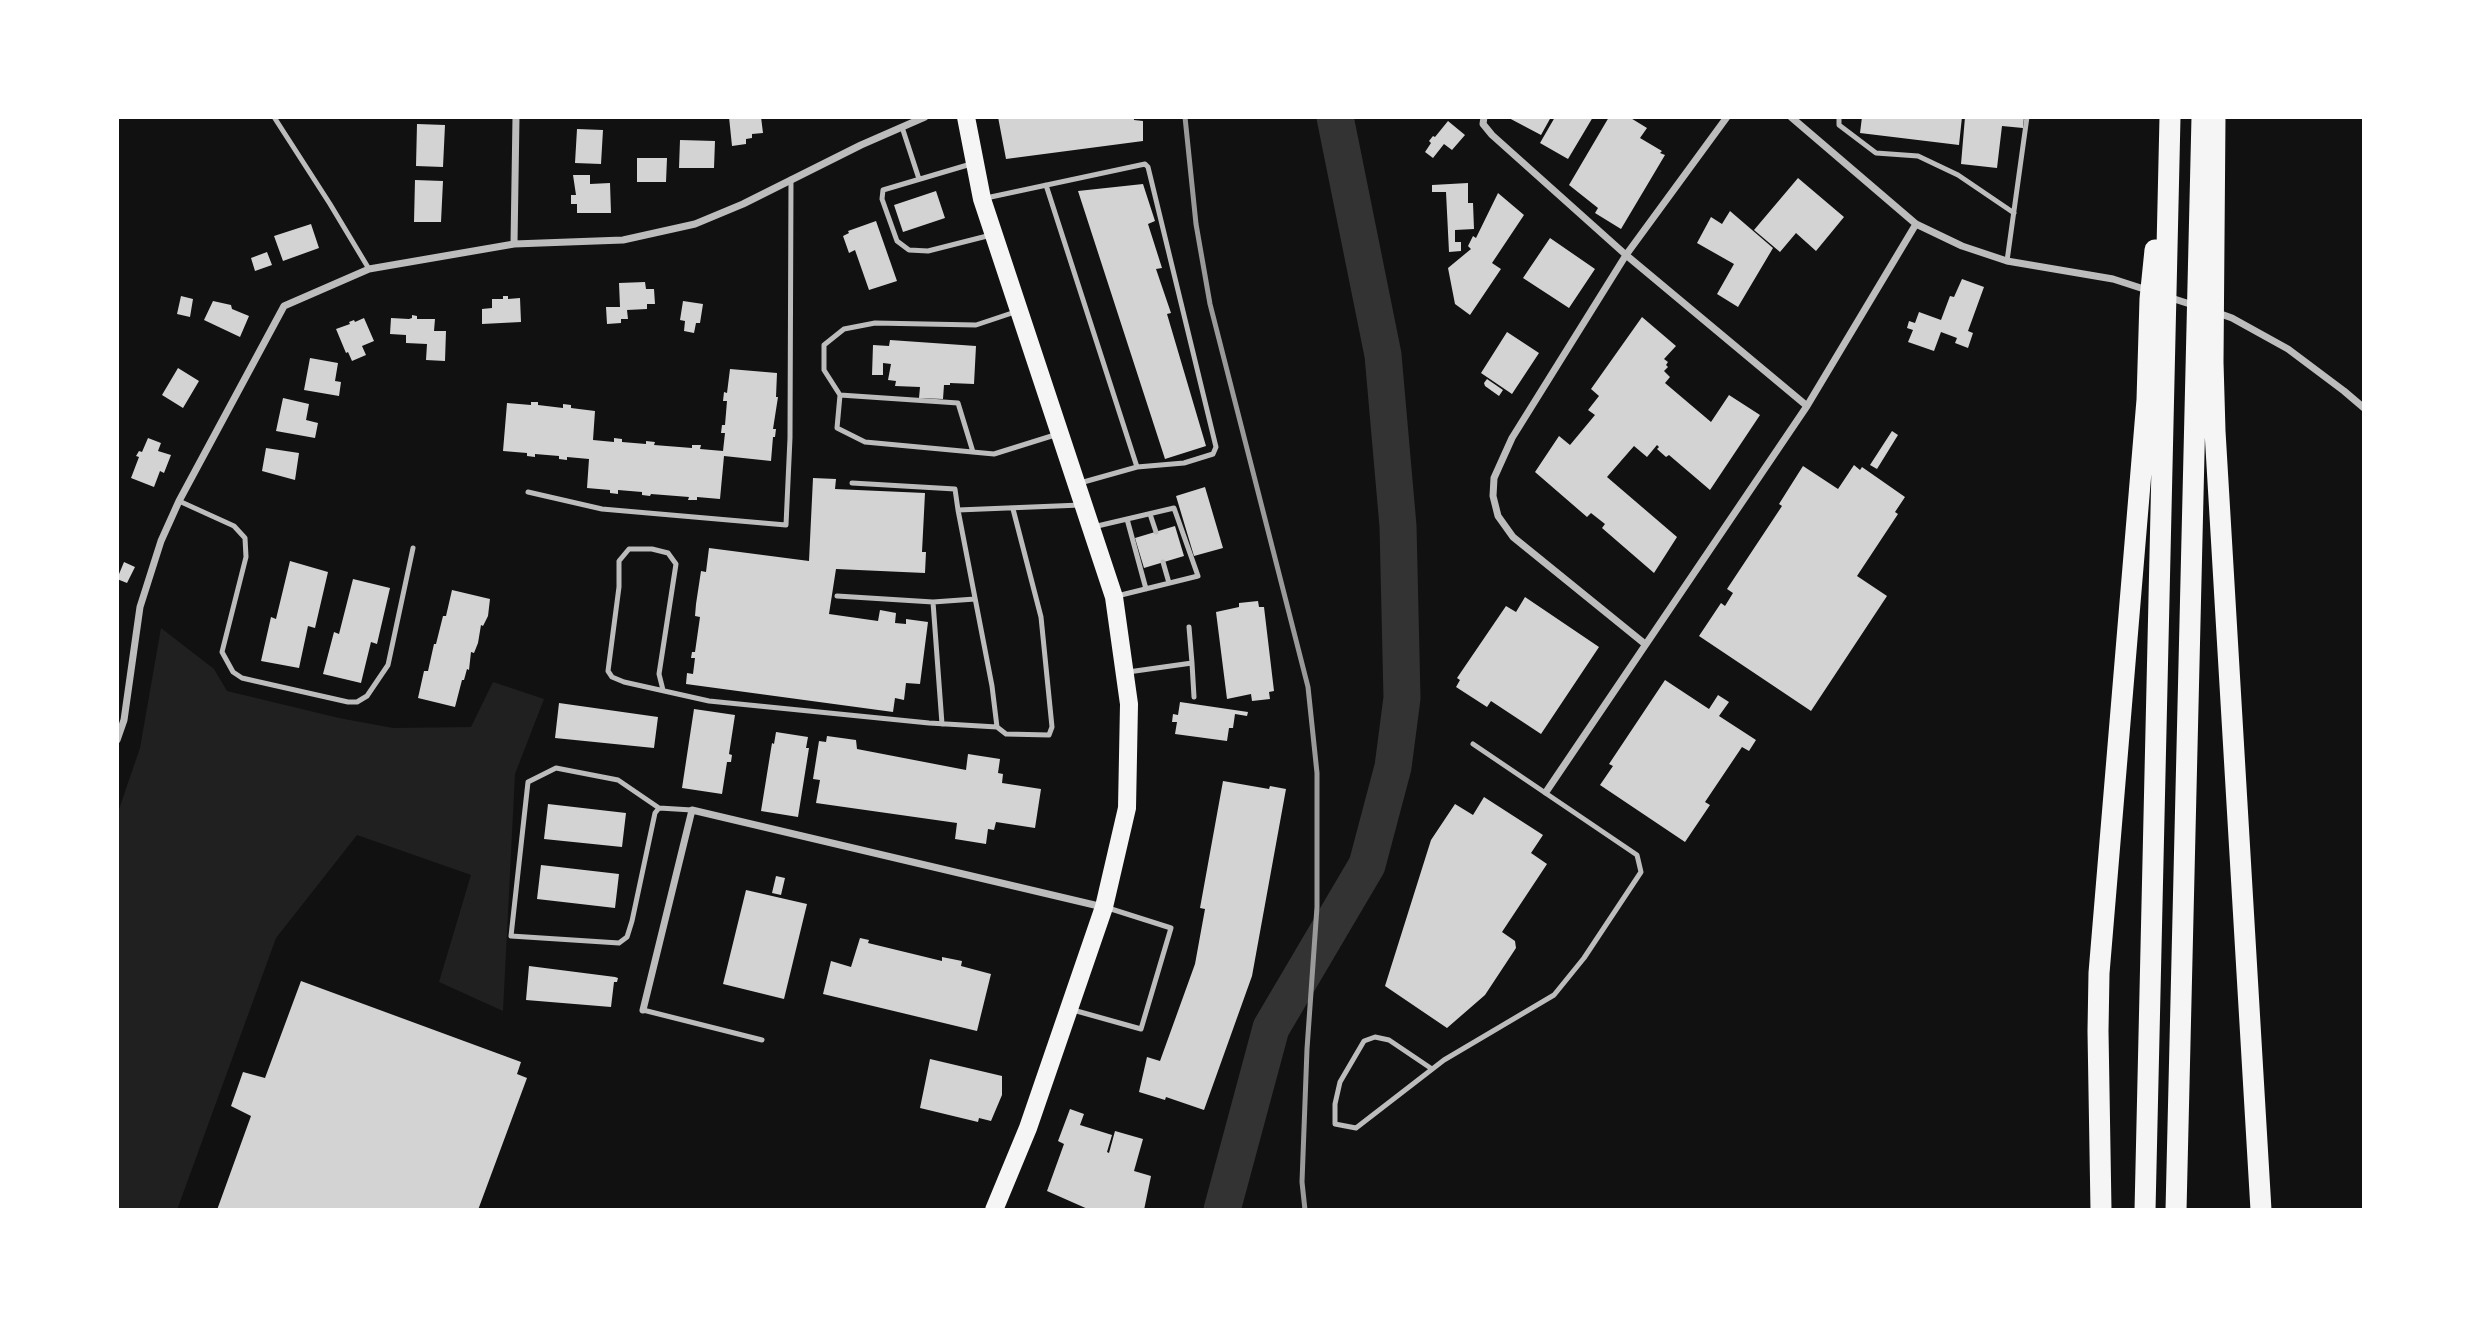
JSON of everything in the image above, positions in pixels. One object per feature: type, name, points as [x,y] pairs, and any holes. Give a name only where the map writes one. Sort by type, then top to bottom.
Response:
[{"type":"highway","points":[[2145,1210],[2157,343],[2150,299],[2162,247],[2170,117]]},
{"type":"highway","points":[[2202,117],[2206,260]]},
{"type":"highway","points":[[2176,1210],[2206,260],[2215,117]]},
{"type":"highway","points":[[2101,1210],[2099,973],[2147,400],[2157,343]]},
{"type":"highway","points":[[2204,360],[2261,1210]]},
{"type":"main road","points":[[966,117],[982,199],[1114,597],[1129,704],[1127,808],[1104,907],[1028,1128],[994,1210]]},
{"type":"street","points":[[514,244],[516,117]]},
{"type":"street","points":[[117,740],[124,720],[140,607],[161,541],[179,501],[284,306],[369,269],[514,244],[623,240],[695,224],[743,204],[925,117]]},
{"type":"street","points":[[1484,117],[1483,124],[1492,135],[1626,255],[1807,406]]},
{"type":"street","points":[[1645,644],[1513,537],[1498,516],[1493,496],[1494,478],[1512,438],[1626,255],[1727,117]]},
{"type":"street","points":[[1791,117],[1916,224],[1962,246],[2007,261],[2113,279],[2232,318],[2288,349],[2364,408]]},
{"type":"street","points":[[1546,792],[1807,406],[1916,224]]},
{"type":"street","points":[[643,1010],[692,810],[1104,907]]},
{"type":"lane","points":[[274,117],[369,269]]},
{"type":"lane","points":[[1839,117],[1839,125],[1876,153],[1918,156],[1958,175],[2014,213]]},
{"type":"lane","points":[[2007,261],[2027,117]]},
{"type":"lane","points":[[902,127],[919,179]]},
{"type":"lane","points":[[975,163],[883,190],[882,199],[897,241],[909,250],[929,251],[995,234]]},
{"type":"lane","points":[[982,199],[1145,164],[1148,167],[1216,447],[1213,454],[1184,463],[1137,467],[1077,484]]},
{"type":"lane","points":[[528,492],[602,509],[786,525],[790,438],[791,179]]},
{"type":"lane","points":[[1046,185],[1137,467]]},
{"type":"lane","points":[[1019,310],[976,325],[875,323],[844,329],[824,345],[824,370],[840,395],[837,428],[865,442],[994,454],[1061,433]]},
{"type":"lane","points":[[840,395],[958,403],[973,452]]},
{"type":"lane","points":[[852,483],[955,489],[997,726]]},
{"type":"lane","points":[[179,501],[234,526],[245,538],[246,557],[222,652],[233,672],[242,678],[348,702],[357,702],[367,696],[388,665],[413,548]]},
{"type":"lane","points":[[958,510],[1084,505]]},
{"type":"lane","points":[[1092,527],[1174,508],[1198,576],[1114,597]]},
{"type":"lane","points":[[663,690],[659,674],[676,564],[668,553],[653,549],[629,550],[619,561],[619,587],[608,671],[612,677],[624,682],[709,701],[942,724],[997,726],[1006,734],[1049,735],[1052,727],[1041,617],[1013,509]]},
{"type":"lane","points":[[1150,514],[1156,532]]},
{"type":"lane","points":[[1127,519],[1146,589]]},
{"type":"lane","points":[[1163,562],[1169,583]]},
{"type":"lane","points":[[837,596],[933,602],[975,599]]},
{"type":"lane","points":[[933,602],[942,724]]},
{"type":"lane","points":[[1189,628],[1194,697]]},
{"type":"lane","points":[[1125,672],[1192,663]]},
{"type":"lane","points":[[1432,1069],[1389,1040],[1375,1037],[1364,1041],[1340,1082],[1335,1104],[1335,1124],[1356,1128],[1432,1069],[1554,995],[1584,958],[1641,872],[1637,855],[1473,744]]},
{"type":"lane","points":[[659,808],[655,813],[627,937],[619,943],[511,936],[528,782],[556,768],[618,780],[659,808],[692,810]]},
{"type":"lane","points":[[1070,1009],[1141,1030],[1171,928],[1104,907]]},
{"type":"lane","points":[[643,1010],[762,1040]]},
{"type":"shaded area","points":[[161,628],[214,669],[227,691],[339,718],[393,728],[471,727],[493,682],[544,699],[515,774],[503,1011],[439,982],[471,875],[357,835],[276,938],[177,1210],[117,1210],[117,815],[140,748]]},
{"type":"building","points":[[729,117],[761,117],[763,133],[752,134],[752,138],[746,139],[746,144],[732,146]]},
{"type":"building","points":[[998,117],[1134,117],[1134,120],[1143,121],[1143,141],[1006,159]]},
{"type":"building","points":[[1507,117],[1551,117],[1541,135]]},
{"type":"building","points":[[1555,117],[1593,117],[1568,159],[1540,143]]},
{"type":"building","points":[[1609,117],[1629,117],[1647,128],[1640,138],[1665,155],[1621,229],[1595,213],[1598,208],[1569,185]]},
{"type":"building","points":[[1862,117],[1962,117],[1959,145],[1860,133]]},
{"type":"building","points":[[1965,117],[2024,117],[2023,128],[2002,126],[1997,168],[1961,164]]},
{"type":"building","points":[[1448,121],[1465,135],[1452,150],[1444,144],[1433,158],[1425,152],[1431,143],[1429,141]]},
{"type":"building","points":[[417,124],[445,125],[443,167],[416,166]]},
{"type":"building","points":[[577,129],[603,130],[601,164],[575,163]]},
{"type":"building","points":[[680,140],[715,141],[714,168],[679,168]]},
{"type":"building","points":[[637,158],[667,158],[666,182],[637,182]]},
{"type":"building","points":[[573,175],[590,175],[590,184],[610,183],[611,213],[577,213],[577,204],[571,204],[571,195],[576,195]]},
{"type":"building","points":[[1798,178],[1844,217],[1816,251],[1796,233],[1780,252],[1754,230]]},
{"type":"building","points":[[415,180],[443,181],[441,222],[414,222]]},
{"type":"building","points":[[1468,183],[1468,203],[1473,203],[1474,229],[1455,230],[1455,242],[1461,242],[1461,251],[1449,252],[1446,192],[1432,192],[1432,185]]},
{"type":"building","points":[[1143,184],[1155,221],[1148,224],[1162,268],[1156,269],[1171,313],[1167,314],[1206,446],[1165,459],[1078,191]]},
{"type":"building","points":[[936,191],[945,218],[903,232],[894,205]]},
{"type":"building","points":[[1498,193],[1524,215],[1492,263],[1501,269],[1470,315],[1455,304],[1448,268],[1471,249],[1468,246],[1473,236],[1476,238]]},
{"type":"building","points":[[1730,211],[1773,248],[1738,307],[1717,294],[1734,264],[1697,243],[1711,217],[1722,224]]},
{"type":"building","points":[[876,221],[897,281],[869,290],[855,250],[849,253],[843,236],[849,233],[848,231]]},
{"type":"building","points":[[311,224],[319,248],[283,261],[274,236]]},
{"type":"building","points":[[1550,238],[1595,269],[1569,308],[1523,278]]},
{"type":"building","points":[[267,252],[272,265],[255,271],[251,258]]},
{"type":"building","points":[[1962,279],[1984,287],[1968,331],[1973,333],[1968,348],[1955,343],[1957,338],[1941,332],[1934,351],[1908,342],[1913,330],[1907,328],[1909,321],[1915,323],[1919,312],[1941,320],[1950,296],[1954,297]]},
{"type":"building","points":[[645,282],[646,289],[654,289],[655,304],[647,304],[647,309],[627,310],[628,319],[621,319],[621,323],[607,324],[606,307],[620,307],[619,283]]},
{"type":"building","points":[[181,296],[193,299],[190,317],[177,314]]},
{"type":"building","points":[[503,296],[508,296],[508,299],[520,298],[521,322],[482,324],[482,309],[492,308],[492,299],[503,299]]},
{"type":"building","points":[[213,301],[231,305],[232,309],[249,316],[240,337],[204,320]]},
{"type":"building","points":[[683,301],[703,304],[700,323],[696,323],[694,333],[684,331],[685,321],[680,320]]},
{"type":"building","points":[[412,315],[417,316],[417,319],[435,319],[434,331],[446,331],[445,361],[426,360],[427,344],[406,343],[406,335],[390,334],[391,318],[409,319]]},
{"type":"building","points":[[1642,317],[1676,346],[1664,359],[1668,362],[1668,367],[1664,371],[1670,377],[1665,383],[1711,422],[1729,395],[1760,415],[1710,490],[1669,455],[1666,457],[1657,449],[1657,445],[1647,457],[1634,446],[1607,477],[1677,537],[1654,573],[1602,528],[1605,524],[1591,513],[1587,517],[1535,472],[1559,436],[1570,445],[1595,415],[1588,410],[1599,396],[1591,389]]},
{"type":"building","points":[[364,318],[374,341],[362,346],[366,355],[352,361],[336,329]]},
{"type":"building","points":[[1507,332],[1539,353],[1512,394],[1481,373]]},
{"type":"building","points":[[890,340],[976,346],[974,384],[944,385],[943,399],[919,398],[920,387],[895,386],[896,381],[888,380],[891,364],[883,363],[883,375],[872,375],[873,345],[889,346]]},
{"type":"building","points":[[310,358],[338,363],[335,381],[341,382],[339,396],[304,390]]},
{"type":"building","points":[[178,368],[199,381],[183,408],[162,395]]},
{"type":"building","points":[[730,369],[777,373],[778,397],[773,429],[776,429],[771,461],[724,456],[720,499],[697,497],[697,500],[688,500],[689,497],[650,496],[642,495],[642,492],[618,490],[618,494],[610,493],[610,490],[587,488],[589,459],[567,457],[567,460],[559,459],[559,456],[535,454],[535,457],[527,456],[527,453],[503,451],[507,403],[531,405],[531,402],[538,402],[538,405],[563,408],[563,404],[571,405],[571,408],[595,411],[593,440],[614,442],[614,438],[622,439],[622,442],[646,444],[646,441],[655,442],[654,445],[692,448],[692,445],[701,445],[700,449],[723,451],[725,433],[721,433],[722,425],[725,425],[727,401],[723,401],[724,392],[727,393]]},
{"type":"building","points":[[1487,379],[1503,390],[1499,396],[1485,386]]},
{"type":"building","points":[[283,398],[309,404],[306,420],[318,423],[315,438],[276,431]]},
{"type":"building","points":[[1892,431],[1898,435],[1877,469],[1870,465]]},
{"type":"building","points":[[148,438],[161,443],[158,451],[171,455],[164,473],[160,471],[154,487],[131,478],[139,457],[136,456],[139,451],[142,452]]},
{"type":"building","points":[[266,448],[299,453],[295,480],[262,471]]},
{"type":"building","points":[[1854,465],[1860,470],[1862,467],[1905,497],[1895,512],[1898,514],[1857,576],[1887,596],[1811,711],[1699,636],[1721,603],[1725,606],[1733,593],[1727,589],[1782,506],[1779,504],[1803,466],[1838,489]]},
{"type":"building","points":[[813,478],[836,479],[835,489],[925,493],[922,552],[926,552],[925,573],[836,569],[829,614],[878,621],[880,610],[896,613],[895,623],[906,624],[906,619],[928,622],[920,684],[906,683],[904,700],[895,698],[893,712],[686,684],[687,673],[693,674],[695,658],[691,658],[692,652],[695,652],[700,617],[695,616],[696,604],[701,571],[706,572],[709,548],[809,561]]},
{"type":"building","points":[[1205,487],[1223,548],[1194,556],[1176,496]]},
{"type":"building","points":[[1175,526],[1184,556],[1144,568],[1135,538]]},
{"type":"building","points":[[290,561],[328,572],[315,628],[308,626],[299,668],[261,661],[271,617],[276,619]]},
{"type":"building","points":[[124,562],[135,567],[127,583],[117,579]]},
{"type":"building","points":[[353,579],[390,588],[377,644],[371,642],[361,683],[323,674],[334,632],[339,634]]},
{"type":"building","points":[[452,590],[490,599],[488,616],[483,626],[481,625],[474,653],[471,652],[469,670],[467,669],[462,680],[455,707],[418,698],[424,671],[428,671]]},
{"type":"building","points":[[1525,597],[1599,647],[1541,734],[1491,701],[1487,707],[1456,687],[1460,680],[1457,678],[1506,606],[1516,612]]},
{"type":"building","points":[[1258,601],[1259,607],[1264,607],[1274,691],[1269,692],[1270,699],[1252,701],[1251,694],[1227,699],[1216,612],[1239,607],[1239,603]]},
{"type":"building","points":[[1665,680],[1709,709],[1718,695],[1729,702],[1719,716],[1756,740],[1749,751],[1742,747],[1705,802],[1710,805],[1685,842],[1600,785],[1613,766],[1609,764]]},
{"type":"building","points":[[1180,702],[1248,712],[1247,716],[1235,714],[1227,741],[1175,734],[1177,722],[1172,722],[1173,714],[1178,715]]},
{"type":"building","points":[[559,703],[658,717],[654,748],[555,738]]},
{"type":"building","points":[[694,709],[735,715],[729,754],[732,755],[731,762],[727,762],[722,794],[682,788]]},
{"type":"building","points":[[776,732],[808,737],[806,748],[809,748],[798,817],[761,811]]},
{"type":"building","points":[[827,736],[856,740],[857,749],[966,770],[968,754],[1000,759],[998,773],[1003,774],[1002,783],[1041,789],[1035,828],[996,822],[994,830],[988,829],[986,844],[955,839],[957,823],[816,803],[820,780],[813,779],[819,741],[826,742]]},
{"type":"building","points":[[1223,781],[1269,789],[1270,786],[1286,789],[1252,976],[1204,1110],[1166,1097],[1165,1100],[1139,1092],[1147,1057],[1160,1061],[1195,964],[1205,909],[1200,908]]},
{"type":"building","points":[[1484,797],[1543,835],[1531,853],[1547,864],[1502,932],[1515,941],[1516,948],[1485,995],[1447,1028],[1385,986],[1431,840],[1455,804],[1473,815]]},
{"type":"building","points":[[548,804],[626,813],[622,847],[544,839]]},
{"type":"building","points":[[541,865],[619,874],[615,908],[537,899]]},
{"type":"building","points":[[776,876],[785,878],[781,895],[772,893]]},
{"type":"building","points":[[746,890],[807,904],[784,999],[723,984]]},
{"type":"building","points":[[860,938],[869,940],[868,943],[942,961],[942,957],[962,961],[961,966],[991,974],[977,1031],[823,994],[831,961],[851,967]]},
{"type":"building","points":[[529,966],[618,978],[617,982],[614,982],[611,1007],[526,1000]]},
{"type":"building","points":[[301,981],[521,1062],[517,1074],[527,1078],[478,1210],[217,1210],[251,1116],[231,1106],[243,1072],[265,1078]]},
{"type":"building","points":[[930,1059],[1002,1076],[1002,1095],[991,1121],[979,1118],[978,1122],[920,1108]]},
{"type":"building","points":[[1070,1109],[1084,1114],[1080,1125],[1112,1135],[1107,1152],[1109,1153],[1115,1131],[1143,1139],[1134,1171],[1151,1176],[1144,1210],[1090,1210],[1047,1191],[1064,1144],[1058,1141]]},
{"type":"waterway","points":[[1222,1210],[1271,1028],[1367,865],[1393,767],[1402,698],[1398,526],[1383,355],[1335,117]]},
{"type":"railway","points":[[1185,117],[1196,224],[1210,304],[1308,687],[1317,773],[1317,907],[1307,1049],[1302,1182],[1305,1210]]}]
